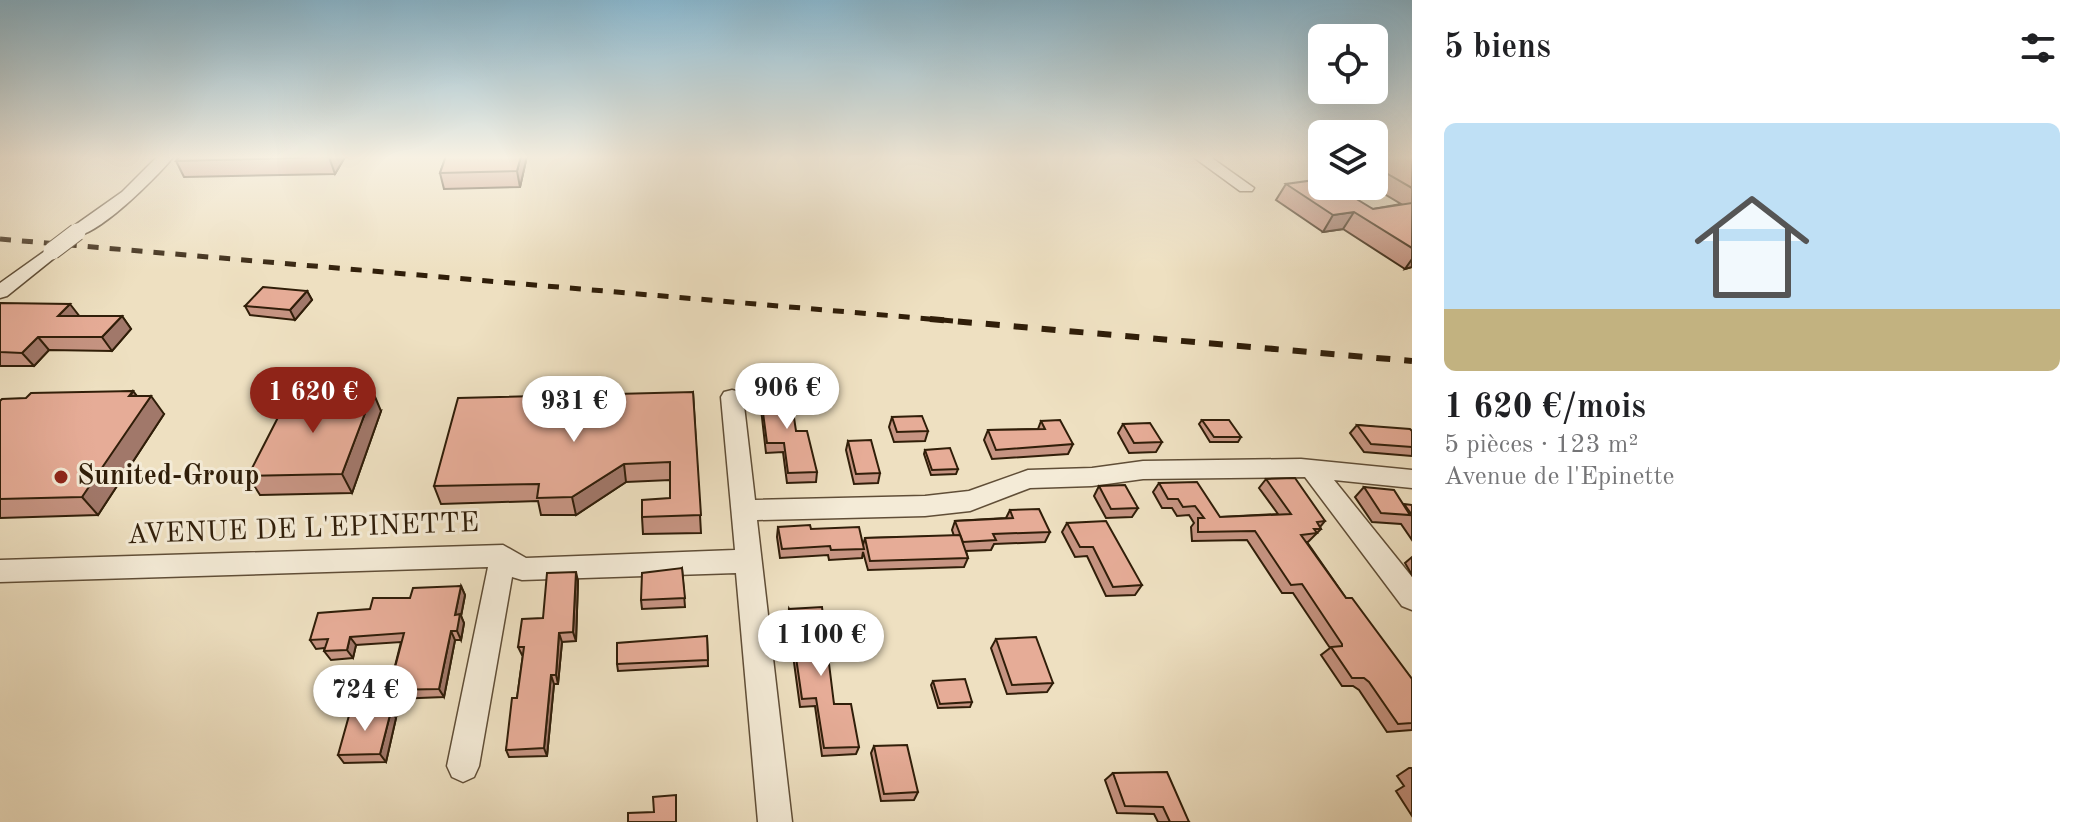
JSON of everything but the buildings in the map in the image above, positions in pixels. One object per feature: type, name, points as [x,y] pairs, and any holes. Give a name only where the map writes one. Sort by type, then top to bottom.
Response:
[{"type":"street","points":[[0,292],[129,194]]},
{"type":"street","points":[[732,397],[775,822]]},
{"type":"street","points":[[743,510],[925,506],[970,501],[1028,479],[1092,477],[1143,470],[1301,468],[1412,479]]},
{"type":"street","points":[[1313,471],[1412,598]]},
{"type":"street","points":[[463,766],[503,556]]},
{"type":"street","name":"AVENUE DE L'EPINETTE","points":[[0,571],[503,556],[522,569],[748,561]]},
{"type":"railway","points":[[0,239],[949,321]]},
{"type":"railway","points":[[930,319],[949,321]]},
{"type":"railway","points":[[949,321],[1412,361]]},
{"type":"place","name":"Sunited-Group","points":[[61,477]]}]
